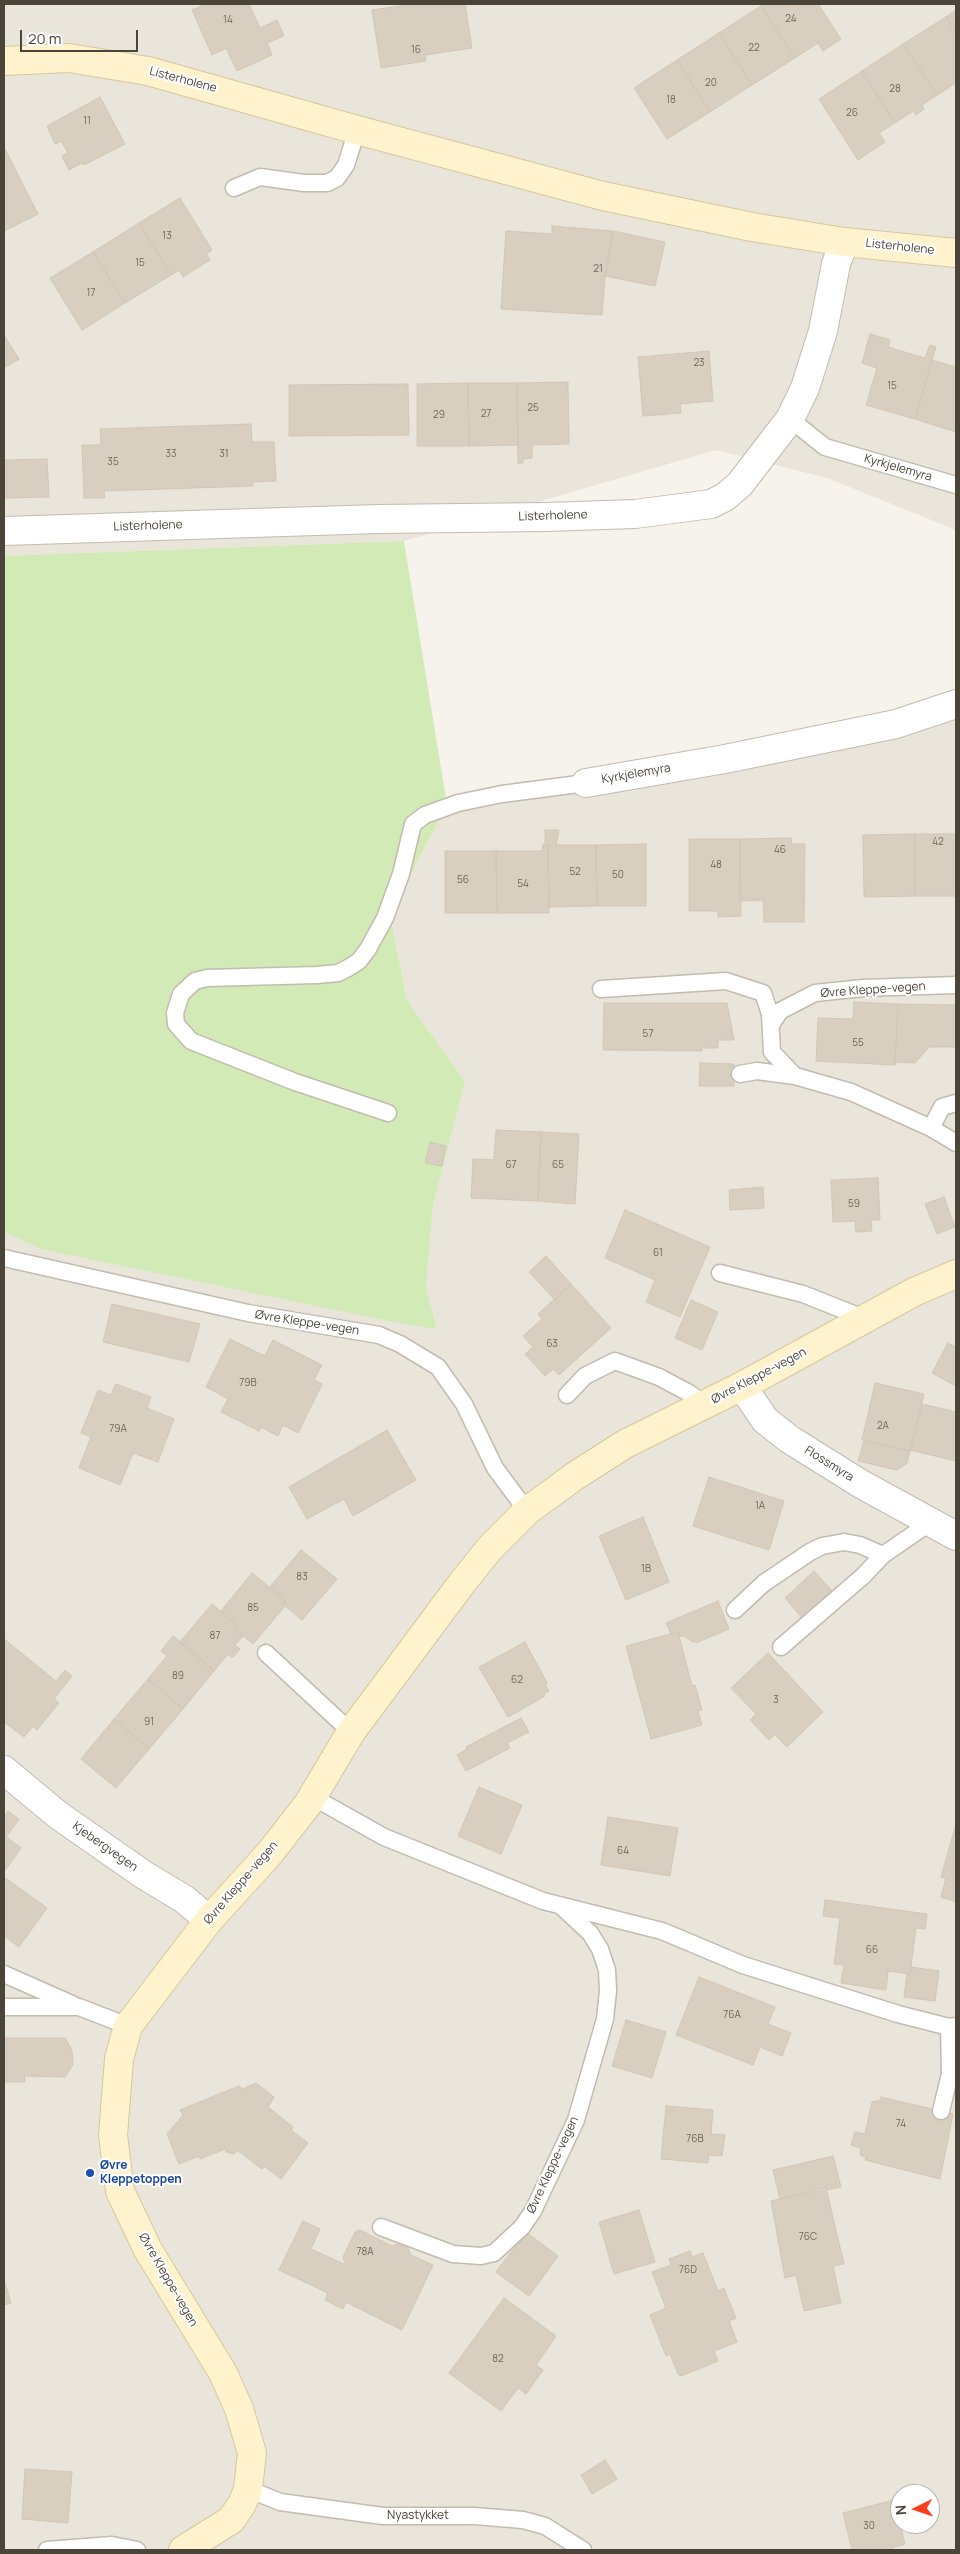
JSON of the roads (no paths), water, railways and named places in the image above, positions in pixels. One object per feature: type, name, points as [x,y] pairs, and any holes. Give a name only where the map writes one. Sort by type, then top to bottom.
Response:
[{"type":"street","name":"Listerholene","points":[[4,61],[69,58],[148,71],[357,130],[603,196],[752,227],[844,242],[956,253]]},
{"type":"street","name":"Listerholene","points":[[4,531],[378,518],[546,517],[635,514],[711,504],[725,497],[740,484],[790,419],[805,388],[823,331],[836,264],[844,242]]},
{"type":"street","name":"Kyrkjelemyra","points":[[586,783],[725,759],[896,724],[956,704]]},
{"type":"street","name":"Øvre Kleppe-vegen","points":[[183,2550],[231,2520],[242,2504],[248,2489],[252,2453],[239,2409],[222,2372],[148,2250],[120,2191],[112,2135],[119,2060],[128,2026],[209,1920],[269,1854],[308,1804],[311,1796],[351,1732],[462,1583],[490,1548],[527,1511],[575,1476],[625,1444],[742,1386],[914,1292],[956,1274]]},
{"type":"street","name":"Flossmyra","points":[[742,1386],[765,1420],[789,1439],[861,1484],[956,1536]]},
{"type":"street","name":"Kjebergvegen","points":[[4,1770],[58,1815],[144,1875],[184,1899],[209,1920]]},
{"type":"lane","points":[[234,188],[260,176],[304,183],[326,183],[337,178],[346,165],[357,130]]},
{"type":"lane","name":"Kyrkjelemyra","points":[[790,419],[825,447],[956,485]]},
{"type":"lane","name":"Kyrkjelemyra","points":[[388,1113],[295,1082],[203,1047],[183,1033],[176,1024],[176,1013],[181,994],[195,981],[201,980],[235,976],[318,975],[338,973],[348,968],[359,962],[385,918],[401,874],[414,824],[425,815],[458,803],[502,794],[586,783]]},
{"type":"lane","points":[[601,989],[726,981],[763,993],[770,1014],[772,1052],[795,1076]]},
{"type":"lane","name":"Øvre Kleppe-vegen","points":[[771,1025],[780,1011],[815,993],[863,988],[956,985]]},
{"type":"lane","points":[[740,1074],[757,1072],[795,1076],[851,1092],[931,1128],[956,1143]]},
{"type":"lane","points":[[931,1128],[942,1107],[956,1103]]},
{"type":"lane","name":"Øvre Kleppe-vegen","points":[[4,1258],[248,1313],[379,1335],[400,1344],[438,1367],[464,1404],[495,1468],[527,1511]]},
{"type":"lane","points":[[720,1273],[803,1294],[866,1319]]},
{"type":"lane","name":"Øvre Kleppe-vegen","points":[[566,1395],[585,1376],[616,1361],[659,1376],[705,1404]]},
{"type":"lane","points":[[781,1647],[863,1576],[883,1555],[931,1522]]},
{"type":"lane","points":[[735,1610],[764,1584],[810,1552],[822,1546],[844,1542],[860,1545],[883,1555]]},
{"type":"lane","points":[[266,1653],[351,1732]]},
{"type":"lane","name":"Øvre Kleppe-vegen","points":[[311,1796],[384,1837],[543,1901],[662,1931],[742,1966],[953,2027],[950,2074],[941,2111]]},
{"type":"lane","name":"Øvre Kleppe-vegen","points":[[381,2227],[453,2254],[481,2256],[494,2253],[522,2227],[534,2211],[576,2120],[605,2019],[608,1992],[607,1970],[600,1949],[590,1933],[561,1906]]},
{"type":"lane","points":[[4,1974],[128,2026]]},
{"type":"lane","points":[[4,2007],[79,2007]]},
{"type":"lane","name":"Nyastykket","points":[[248,2489],[280,2502],[383,2516],[475,2516],[523,2520],[545,2526],[583,2550]]},
{"type":"lane","points":[[47,2550],[112,2545],[137,2550]]},
{"type":"place","name":"Øvre Kleppetoppen","points":[[90,2173]]}]
